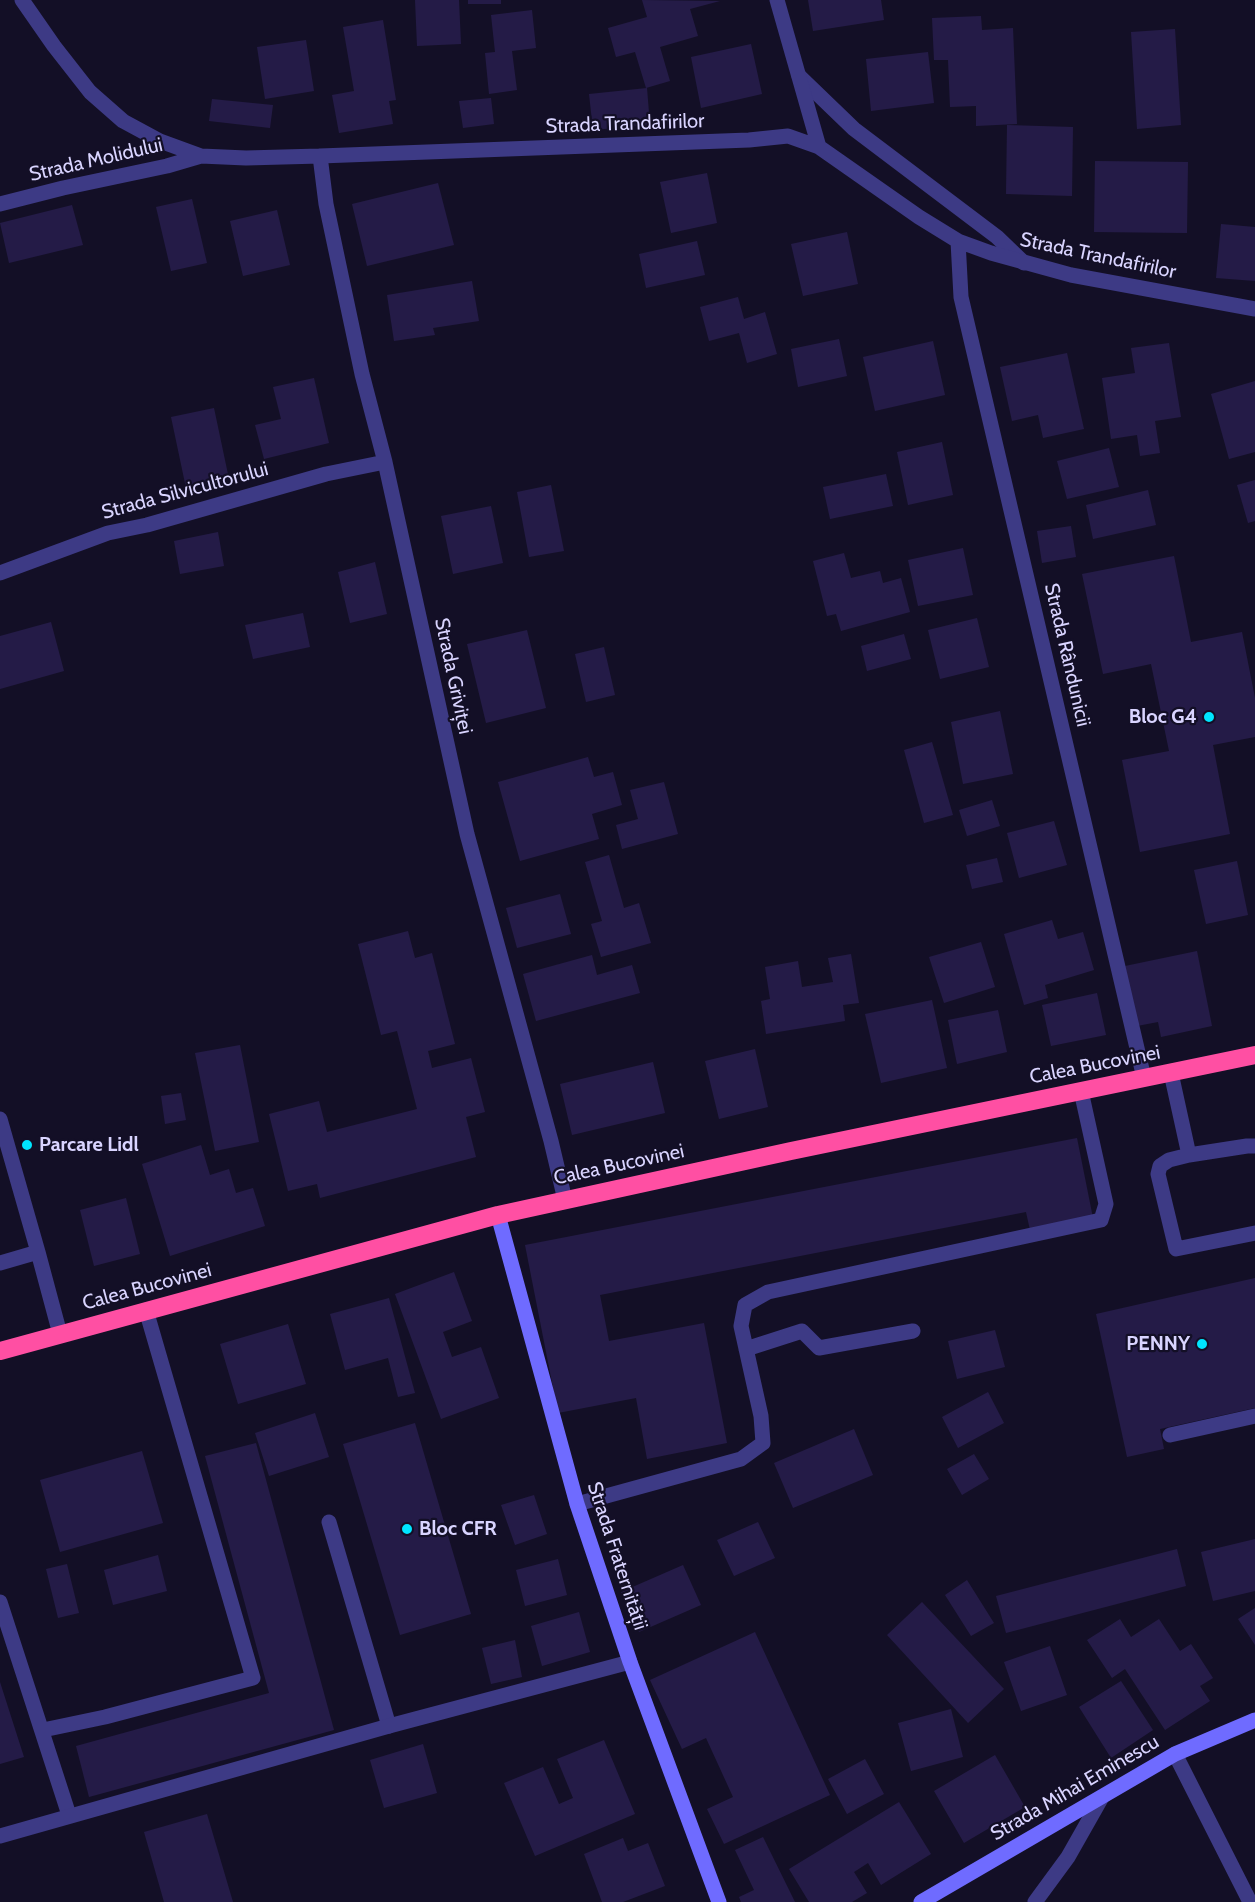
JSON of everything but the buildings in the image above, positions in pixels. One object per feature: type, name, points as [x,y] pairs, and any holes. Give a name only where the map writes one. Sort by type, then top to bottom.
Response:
[{"type":"highway","name":"Calea Bucovinei","points":[[0,1351],[498,1215],[1255,1055]]},
{"type":"street","name":"Strada Trandafirilor","points":[[22,0],[90,92],[123,121],[160,141],[201,156],[246,158],[320,156],[749,140],[788,136],[819,147],[918,217],[958,241],[1024,263],[1102,282],[1255,309]]},
{"type":"street","points":[[777,0],[819,147]]},
{"type":"street","points":[[799,76],[854,129],[996,237],[1024,263]]},
{"type":"street","name":"Strada Molidului","points":[[0,204],[167,166],[201,156]]},
{"type":"street","name":"Strada Griviței","points":[[320,156],[326,204],[362,374],[384,462],[466,834],[548,1129],[565,1200]]},
{"type":"street","name":"Strada Rândunicii","points":[[958,241],[961,297],[1144,1078]]},
{"type":"street","name":"Strada Silvicultorului","points":[[0,573],[108,534],[326,474],[384,462]]},
{"type":"street","points":[[1171,1073],[1189,1155]]},
{"type":"street","points":[[577,1504],[741,1459],[763,1443],[761,1416],[741,1326],[745,1305],[768,1292],[1101,1220],[1106,1204],[1081,1091]]},
{"type":"street","points":[[0,1119],[60,1334]]},
{"type":"street","points":[[1255,1146],[1169,1160],[1160,1166],[1158,1174],[1176,1249],[1255,1233]]},
{"type":"street","name":"Strada Fraternității","points":[[498,1215],[577,1504],[630,1662],[719,1902]]},
{"type":"street","points":[[0,1263],[38,1252]]},
{"type":"street","points":[[43,1730],[105,1717],[253,1678],[146,1310]]},
{"type":"street","points":[[746,1348],[801,1331],[819,1348],[913,1331]]},
{"type":"street","points":[[1170,1434],[1255,1416]]},
{"type":"street","points":[[329,1522],[389,1726]]},
{"type":"street","points":[[0,1602],[69,1815]]},
{"type":"street","points":[[0,1836],[389,1726],[630,1662]]},
{"type":"street","name":"Strada Mihai Eminescu","points":[[921,1902],[1175,1754],[1255,1720]]},
{"type":"street","points":[[1175,1754],[1250,1902]]},
{"type":"street","points":[[1035,1902],[1068,1857],[1102,1797]]},
{"type":"place","name":"Bloc G4","points":[[1209,717]]},
{"type":"place","name":"Parcare Lidl","points":[[27,1145]]},
{"type":"place","name":"PENNY","points":[[1202,1344]]},
{"type":"place","name":"Bloc CFR","points":[[407,1529]]}]
